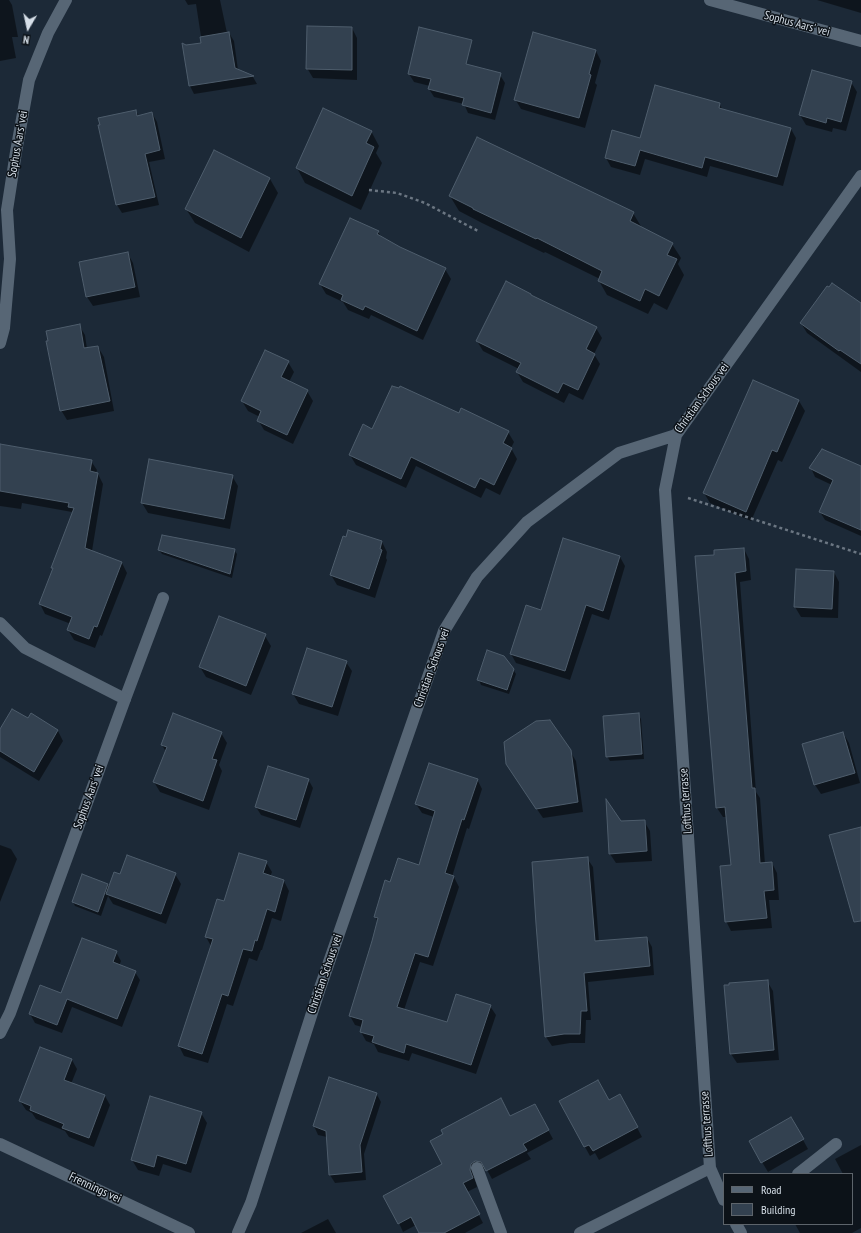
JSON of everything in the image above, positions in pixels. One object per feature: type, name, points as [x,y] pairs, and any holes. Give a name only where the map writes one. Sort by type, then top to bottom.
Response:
[{"type":"street","name":"Sophus Aars' vei","points":[[0,343],[4,328],[10,259],[7,210],[29,80],[48,32],[66,0]]},
{"type":"street","name":"Sophus Aars' vei","points":[[710,0],[861,41]]},
{"type":"street","name":"Christian Schous vei","points":[[238,1233],[251,1203],[320,988],[444,631],[477,577],[527,522],[619,453],[676,435],[861,176]]},
{"type":"street","name":"Lofthus terrasse","points":[[676,435],[666,490],[710,1168],[723,1198]]},
{"type":"street","name":"Sophus Aars' vei","points":[[0,1033],[10,1013],[163,598]]},
{"type":"street","points":[[0,623],[25,648],[125,699]]},
{"type":"street","name":"Frennings vei","points":[[0,1144],[189,1233]]},
{"type":"street","points":[[799,1173],[836,1144]]},
{"type":"street","points":[[477,1168],[500,1233]]},
{"type":"street","name":"Lofthus terrasse","points":[[580,1233],[710,1168]]},
{"type":"path","points":[[369,190],[397,193],[425,203],[478,231]]},
{"type":"path","points":[[666,490],[861,554]]},
{"type":"building","points":[[307,26],[352,27],[352,70],[306,69]]},
{"type":"building","points":[[419,27],[472,40],[466,64],[501,73],[491,113],[462,105],[464,98],[428,89],[431,79],[408,74]]},
{"type":"building","points":[[229,32],[235,68],[254,76],[189,86],[182,43],[186,45],[201,43],[200,37]]},
{"type":"building","points":[[533,32],[596,50],[589,74],[591,75],[579,118],[514,100]]},
{"type":"building","points":[[812,70],[852,81],[841,122],[827,118],[826,123],[799,115]]},
{"type":"building","points":[[655,85],[720,103],[719,108],[791,128],[777,177],[705,157],[702,168],[640,150],[635,166],[605,158],[612,130],[640,138]]},
{"type":"building","points":[[323,108],[372,131],[366,143],[374,147],[352,196],[296,168]]},
{"type":"building","points":[[136,110],[137,116],[152,112],[160,150],[145,154],[155,197],[116,205],[98,125],[100,125],[98,118]]},
{"type":"building","points":[[477,137],[634,212],[630,221],[673,243],[667,255],[677,259],[659,296],[645,289],[640,301],[598,281],[602,271],[449,196]]},
{"type":"building","points":[[214,150],[270,178],[241,238],[185,209]]},
{"type":"building","points":[[350,218],[379,231],[377,234],[400,247],[446,268],[417,331],[365,306],[363,310],[341,300],[343,295],[319,284]]},
{"type":"building","points":[[128,252],[135,287],[86,297],[79,262]]},
{"type":"building","points":[[506,281],[531,295],[597,327],[586,349],[595,354],[578,390],[563,383],[558,393],[516,372],[521,363],[476,341]]},
{"type":"building","points":[[832,283],[861,303],[861,364],[840,350],[839,351],[800,323],[827,286],[829,287]]},
{"type":"building","points":[[80,324],[84,348],[98,346],[110,401],[60,411],[46,341],[48,341],[46,331]]},
{"type":"building","points":[[265,350],[289,361],[281,377],[308,390],[287,435],[257,421],[261,411],[241,401]]},
{"type":"building","points":[[753,380],[799,400],[777,452],[772,450],[746,512],[703,493]]},
{"type":"building","points":[[392,386],[399,388],[400,386],[459,413],[461,408],[509,431],[503,443],[512,448],[494,485],[480,478],[475,488],[411,457],[401,479],[349,455],[363,424],[372,429]]},
{"type":"building","points":[[0,444],[92,460],[90,471],[98,473],[85,548],[122,562],[97,627],[94,626],[89,639],[67,630],[72,617],[39,604],[74,508],[68,507],[69,503],[0,491]]},
{"type":"building","points":[[822,449],[861,466],[861,530],[819,512],[833,480],[809,468]]},
{"type":"building","points":[[149,459],[233,475],[224,519],[141,503]]},
{"type":"building","points":[[348,530],[382,541],[380,549],[382,550],[369,589],[330,575],[343,536],[346,537]]},
{"type":"building","points":[[162,535],[235,549],[230,574],[158,550]]},
{"type":"building","points":[[563,538],[620,556],[603,611],[586,605],[565,671],[510,654],[526,605],[541,610]]},
{"type":"building","points":[[744,548],[746,571],[735,573],[752,788],[755,788],[760,863],[772,862],[774,890],[764,891],[767,918],[725,922],[720,866],[731,865],[725,807],[716,808],[695,556],[714,555],[714,550]]},
{"type":"building","points":[[796,569],[834,571],[832,609],[794,607]]},
{"type":"building","points":[[219,616],[266,634],[246,686],[199,667]]},
{"type":"building","points":[[307,648],[347,661],[332,707],[292,694]]},
{"type":"building","points":[[487,650],[504,656],[514,669],[507,690],[477,680]]},
{"type":"building","points":[[12,709],[28,718],[31,713],[58,730],[34,772],[0,751],[0,729]]},
{"type":"building","points":[[173,713],[222,732],[212,759],[217,760],[203,801],[153,782],[167,747],[161,745]]},
{"type":"building","points":[[639,713],[642,754],[606,757],[603,716]]},
{"type":"building","points":[[550,720],[571,750],[578,802],[536,809],[506,764],[504,742],[536,721]]},
{"type":"building","points":[[843,732],[855,773],[814,785],[802,744]]},
{"type":"building","points":[[429,763],[478,779],[464,820],[462,819],[445,873],[454,876],[428,957],[415,953],[397,1007],[447,1022],[456,994],[491,1005],[471,1065],[406,1044],[404,1053],[372,1042],[374,1036],[360,1032],[363,1020],[349,1016],[372,941],[378,918],[374,917],[385,880],[390,882],[398,858],[419,865],[435,811],[415,804]]},
{"type":"building","points":[[268,766],[309,779],[296,820],[255,807]]},
{"type":"building","points":[[606,799],[621,821],[645,820],[647,851],[609,854]]},
{"type":"building","points":[[861,827],[861,921],[854,922],[829,835]]},
{"type":"building","points":[[239,853],[267,861],[263,873],[284,880],[275,912],[267,909],[257,941],[255,940],[252,951],[243,949],[228,996],[222,994],[202,1054],[178,1046],[213,939],[205,937],[217,899],[224,901]]},
{"type":"building","points":[[127,855],[176,873],[161,914],[106,894],[114,872],[120,874]]},
{"type":"building","points":[[588,857],[595,941],[647,937],[650,966],[584,973],[587,1011],[581,1011],[580,1034],[564,1034],[545,1037],[532,862]]},
{"type":"building","points":[[82,874],[108,884],[98,912],[72,902]]},
{"type":"building","points":[[82,938],[117,951],[113,962],[136,971],[117,1019],[67,999],[57,1025],[29,1014],[40,985],[61,993]]},
{"type":"building","points":[[768,980],[774,1050],[730,1054],[724,985],[729,985],[729,983]]},
{"type":"building","points":[[40,1047],[72,1059],[64,1080],[105,1095],[89,1138],[62,1128],[64,1124],[30,1110],[31,1106],[19,1101]]},
{"type":"building","points":[[329,1077],[377,1093],[360,1145],[362,1172],[329,1175],[326,1131],[313,1126]]},
{"type":"building","points":[[598,1080],[609,1100],[620,1094],[638,1127],[593,1151],[589,1145],[584,1147],[559,1101]]},
{"type":"building","points":[[150,1096],[202,1112],[186,1164],[157,1155],[154,1167],[131,1160]]},
{"type":"building","points":[[501,1098],[510,1116],[535,1104],[549,1130],[523,1144],[527,1150],[486,1171],[481,1162],[475,1161],[471,1164],[470,1170],[473,1178],[463,1183],[480,1214],[444,1233],[419,1233],[411,1217],[398,1224],[383,1196],[442,1164],[430,1141],[443,1134],[441,1130]]},
{"type":"building","points":[[791,1117],[804,1139],[761,1163],[749,1141]]}]
